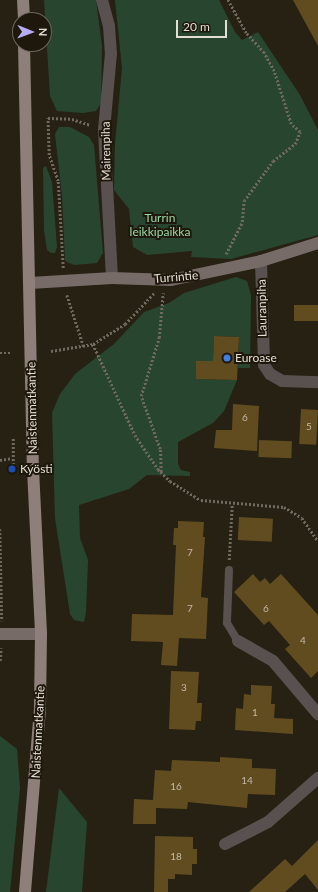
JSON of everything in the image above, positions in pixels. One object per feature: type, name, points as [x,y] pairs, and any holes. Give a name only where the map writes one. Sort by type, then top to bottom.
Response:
[{"type":"main road","points":[[23,0],[24,12]]},
{"type":"main road","name":"Naistenmatkantie","points":[[24,52],[33,469],[41,634],[40,709],[25,892]]},
{"type":"street","name":"Mairenpiha","points":[[102,0],[109,26],[111,53],[104,130],[112,278]]},
{"type":"street","name":"Turrintie","points":[[30,282],[112,278],[163,280],[208,274],[261,261],[318,243]]},
{"type":"street","name":"Lauranpiha","points":[[261,261],[264,365],[270,374],[282,380],[318,382]]},
{"type":"street","points":[[1,635],[41,634]]},
{"type":"street","points":[[238,641],[273,662],[318,714]]},
{"type":"street","points":[[225,844],[268,822],[318,778]]},
{"type":"lane","points":[[229,570],[227,623],[238,641]]},
{"type":"path","points":[[225,256],[242,222],[244,201],[273,161],[295,144],[300,132],[291,124],[274,71],[264,53],[246,33],[228,0]]},
{"type":"path","points":[[84,347],[68,302],[65,281],[58,181],[49,155],[48,118],[72,119],[104,130]]},
{"type":"path","points":[[50,351],[84,347],[93,344],[125,324],[152,297],[163,280]]},
{"type":"path","points":[[162,472],[160,449],[142,396],[159,338],[163,280]]},
{"type":"path","points":[[93,344],[135,435],[162,472],[186,493],[201,500],[232,504],[284,507],[302,518],[318,542]]},
{"type":"path","points":[[0,353],[10,353]]},
{"type":"path","points":[[13,438],[13,473]]},
{"type":"path","points":[[0,460],[12,458]]},
{"type":"path","points":[[229,570],[232,504]]},
{"type":"path","points":[[0,529],[0,661]]},
{"type":"green space","points":[[44,0],[96,0],[102,46],[101,103],[96,111],[83,113],[57,111],[50,96],[47,52],[52,52],[52,12],[45,12]]},
{"type":"green space","name":"Turrin leikkipaikka","points":[[115,0],[219,0],[235,32],[242,40],[258,32],[300,95],[318,130],[318,235],[231,259],[191,257],[192,251],[147,255],[133,247],[129,209],[114,190],[115,144],[122,68]]},
{"type":"green space","points":[[59,127],[70,127],[89,137],[94,145],[103,253],[97,263],[74,265],[65,261],[62,196],[55,134]]},
{"type":"green space","points":[[46,166],[52,182],[57,247],[55,253],[51,253],[47,250],[44,230],[43,168]]},
{"type":"green space","points":[[236,277],[247,281],[251,295],[250,368],[238,368],[239,337],[214,336],[213,361],[196,361],[196,379],[237,380],[224,411],[213,423],[178,442],[178,464],[181,470],[190,472],[190,476],[147,475],[129,489],[79,505],[80,538],[88,560],[86,612],[84,622],[74,620],[70,614],[55,518],[52,413],[60,394],[75,374],[114,344],[144,312],[169,303],[184,293]]},
{"type":"green space","points":[[0,736],[17,749],[20,788],[10,892],[0,892]]},
{"type":"green space","points":[[59,788],[87,822],[82,892],[46,892]]},
{"type":"building","points":[[293,0],[318,0],[318,46]]},
{"type":"building","points":[[294,305],[318,305],[318,321],[294,321]]},
{"type":"building","points":[[214,336],[239,337],[237,380],[196,379],[196,361],[213,361]]},
{"type":"building","points":[[233,404],[259,406],[257,451],[214,448],[216,430],[232,430]]},
{"type":"building","points":[[301,409],[318,410],[316,445],[299,444]]},
{"type":"building","points":[[259,440],[292,441],[291,458],[258,457]]},
{"type":"building","points":[[239,517],[273,519],[272,542],[238,540]]},
{"type":"building","points":[[178,521],[204,522],[203,537],[205,537],[201,597],[208,598],[206,639],[179,638],[177,666],[161,665],[163,642],[131,641],[132,614],[173,615],[176,545],[173,545],[174,528],[178,528]]},
{"type":"building","points":[[253,574],[260,582],[265,578],[270,584],[281,574],[318,615],[318,671],[311,678],[285,649],[290,645],[269,621],[264,625],[234,592]]},
{"type":"building","points":[[171,671],[199,672],[197,703],[202,703],[201,721],[196,721],[195,730],[169,729]]},
{"type":"building","points":[[251,685],[272,686],[271,704],[275,704],[274,718],[293,719],[293,734],[235,730],[236,708],[243,709],[244,694],[251,695]]},
{"type":"building","points":[[220,757],[252,759],[252,768],[276,769],[275,795],[248,794],[247,808],[188,802],[187,809],[156,808],[156,824],[133,824],[134,799],[153,800],[155,770],[171,771],[172,760],[220,762]]},
{"type":"building","points":[[155,836],[193,837],[193,849],[197,849],[197,864],[192,864],[192,875],[175,874],[175,879],[168,879],[168,892],[154,892]]},
{"type":"building","points":[[318,840],[318,890],[305,874],[285,892],[249,892],[285,859],[292,866]]},
{"type":"place","name":"Euroase","points":[[227,358]]},
{"type":"place","name":"Kyösti","points":[[12,469]]}]
